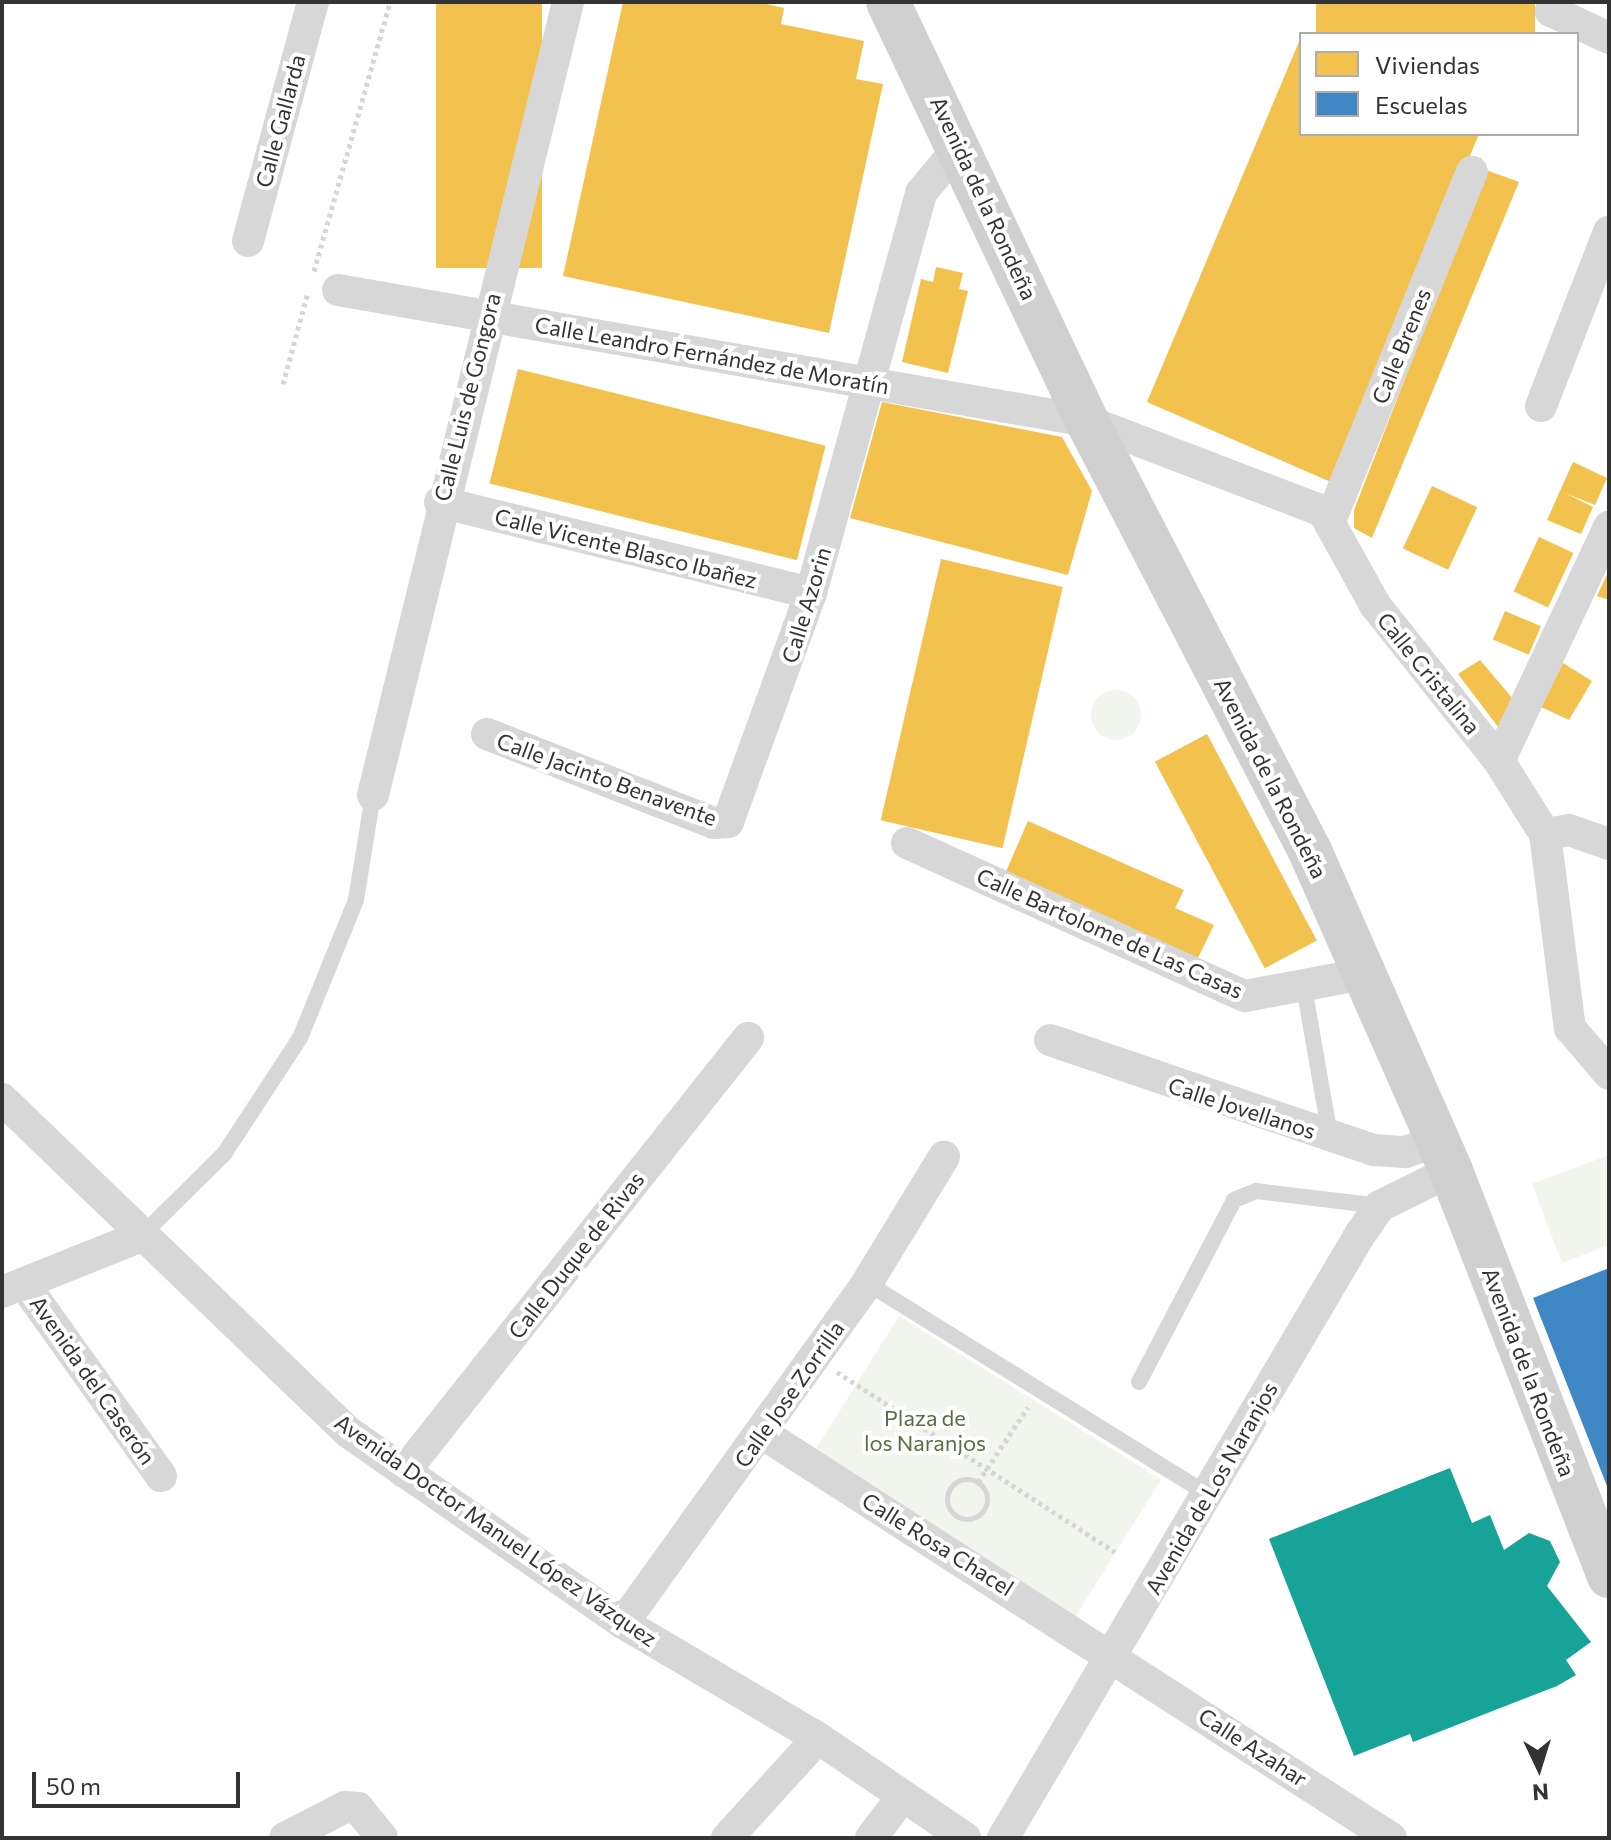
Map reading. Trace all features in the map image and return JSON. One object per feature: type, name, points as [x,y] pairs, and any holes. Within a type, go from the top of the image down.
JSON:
[{"type":"street","name":"Calle Gallarda","points":[[248,241],[313,2]]},
{"type":"street","name":"Calle Luis de Gongora","points":[[373,795],[440,502],[568,2]]},
{"type":"street","name":"Avenida de la Rondeña","points":[[888,2],[960,146],[1087,421],[1310,851],[1444,1156],[1609,1576]]},
{"type":"street","points":[[1557,2],[1551,11],[1609,38]]},
{"type":"street","name":"Calle Azorin","points":[[728,822],[811,593],[921,193],[960,146]]},
{"type":"street","name":"Calle Brenes","points":[[1330,521],[1472,172]]},
{"type":"street","points":[[1541,406],[1609,232]]},
{"type":"street","name":"Calle Leandro Fernández de Moratín","points":[[338,290],[1087,421]]},
{"type":"street","points":[[1087,421],[1323,511],[1330,521]]},
{"type":"street","name":"Calle Vicente Blasco Ibañez","points":[[440,502],[811,593]]},
{"type":"street","name":"Calle Cristalina","points":[[1330,521],[1375,605],[1499,761],[1545,834],[1570,1028],[1604,1073]]},
{"type":"street","points":[[1499,761],[1605,546]]},
{"type":"street","name":"Calle Jacinto Benavente","points":[[487,734],[714,823],[728,822]]},
{"type":"street","points":[[1545,834],[1569,830],[1609,844]]},
{"type":"street","name":"Calle Bartolome de Las Casas","points":[[907,843],[1245,996],[1364,974]]},
{"type":"street","name":"Calle Duque de Rivas","points":[[404,1472],[748,1038]]},
{"type":"street","name":"Calle Jovellanos","points":[[1050,1040],[1387,1153],[1444,1156]]},
{"type":"street","name":"Avenida Doctor Manuel López Vázquez","points":[[2,1099],[348,1432],[623,1623],[818,1738],[965,1838]]},
{"type":"street","points":[[1380,1206],[1444,1156]]},
{"type":"street","name":"Calle Jose Zorrilla","points":[[623,1623],[867,1283],[944,1157]]},
{"type":"street","name":"Avenida de Los Naranjos","points":[[1003,1838],[1114,1655],[1206,1493],[1380,1206]]},
{"type":"street","name":"Avenida del Caserón","points":[[141,1236],[13,1288],[161,1476]]},
{"type":"street","name":"Calle Rosa Chacel","points":[[762,1433],[1114,1655]]},
{"type":"street","name":"Calle Azahar","points":[[1114,1655],[1391,1838]]},
{"type":"street","points":[[727,1838],[818,1738]]},
{"type":"street","points":[[871,1838],[902,1797]]},
{"type":"street","points":[[285,1838],[345,1807],[358,1808],[382,1838]]},
{"type":"lane","points":[[141,1236],[224,1154],[300,1038],[356,900],[373,795]]},
{"type":"lane","points":[[1304,987],[1330,1136]]},
{"type":"lane","points":[[1139,1382],[1234,1200],[1256,1191],[1380,1206]]},
{"type":"lane","points":[[867,1283],[1206,1493]]},
{"type":"path","points":[[283,384],[390,2]]},
{"type":"path","points":[[814,1358],[1115,1552]]},
{"type":"path","points":[[978,1483],[1039,1389]]},
{"type":"path","points":[[962,1480],[978,1483],[986,1507],[973,1519],[956,1516],[948,1492],[962,1480]]},
{"type":"green space","points":[[1116,690],[1134,697],[1141,715],[1134,733],[1116,740],[1098,733],[1091,715],[1098,697]]},
{"type":"green space","points":[[1609,1155],[1609,1245],[1562,1263],[1532,1184]]},
{"type":"green space","name":"Plaza de los Naranjos","points":[[899,1316],[1161,1480],[1074,1619],[812,1455]]},
{"type":"building: Viviendas","points":[[436,2],[542,2],[542,268],[436,268]]},
{"type":"building: Viviendas","points":[[623,2],[757,2],[784,8],[781,24],[864,41],[856,79],[883,84],[829,333],[563,276]]},
{"type":"building: Viviendas","points":[[1316,2],[1535,2],[1535,32],[1316,32]]},
{"type":"building: Viviendas","points":[[1299,42],[1299,136],[1478,136],[1333,483],[1147,402]]},
{"type":"building: Viviendas","points":[[1486,170],[1519,182],[1372,538],[1354,528],[1354,510]]},
{"type":"building: Viviendas","points":[[936,267],[963,273],[959,289],[968,291],[948,373],[902,362],[921,279],[933,282]]},
{"type":"building: Viviendas","points":[[518,369],[826,446],[797,560],[489,483]]},
{"type":"building: Viviendas","points":[[882,402],[1062,437],[1092,491],[1068,575],[850,518]]},
{"type":"building: Viviendas","points":[[1573,462],[1607,478],[1595,505],[1565,493],[1593,507],[1581,534],[1547,520]]},
{"type":"building: Viviendas","points":[[1432,486],[1477,507],[1448,570],[1403,549]]},
{"type":"building: Viviendas","points":[[1539,537],[1573,553],[1548,607],[1514,591]]},
{"type":"building: Viviendas","points":[[941,559],[1063,587],[1003,848],[881,820]]},
{"type":"building: Viviendas","points":[[1609,570],[1609,600],[1597,596]]},
{"type":"building: Viviendas","points":[[1505,611],[1541,626],[1529,655],[1493,640]]},
{"type":"building: Viviendas","points":[[1480,660],[1513,699],[1499,728],[1458,674]]},
{"type":"building: Viviendas","points":[[1563,663],[1592,681],[1569,720],[1541,707]]},
{"type":"building: Viviendas","points":[[1207,734],[1317,941],[1265,968],[1155,762]]},
{"type":"building: Viviendas","points":[[1028,821],[1184,890],[1175,908],[1214,925],[1196,962],[1004,876]]},
{"type":"building: Escuelas","points":[[1609,1268],[1609,1491],[1533,1298]]},
{"type":"building: Público","points":[[1450,1468],[1472,1523],[1490,1515],[1504,1550],[1529,1533],[1550,1541],[1560,1562],[1547,1586],[1591,1642],[1566,1660],[1576,1675],[1557,1686],[1413,1742],[1410,1734],[1354,1756],[1269,1539]]}]
